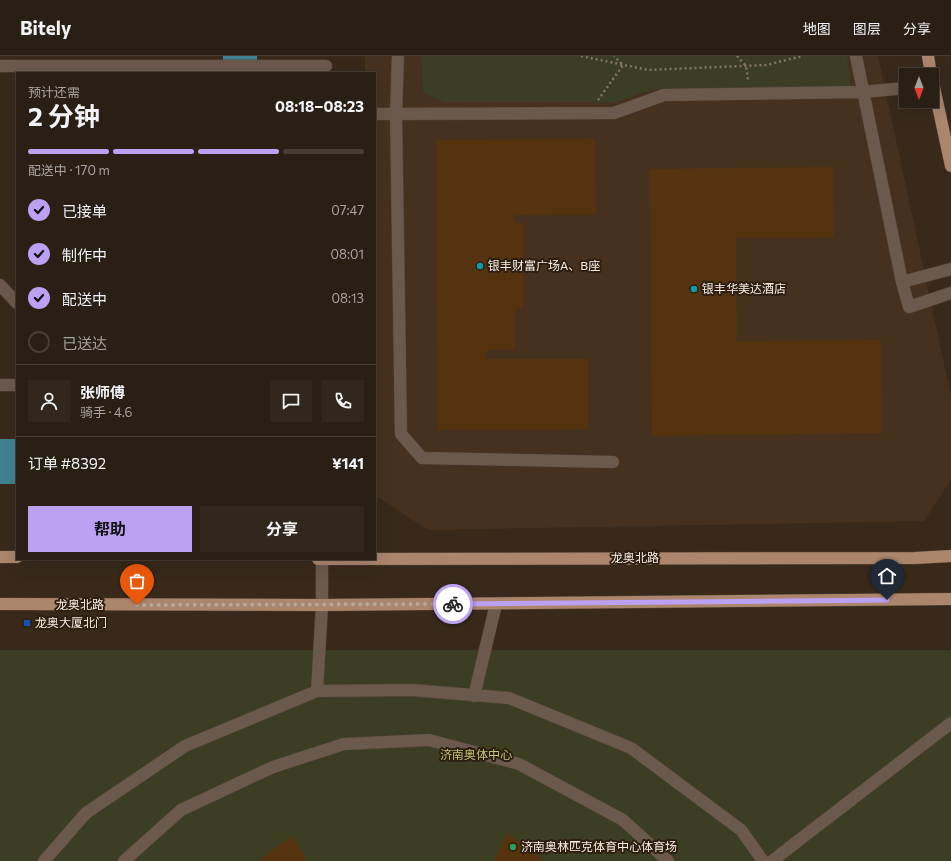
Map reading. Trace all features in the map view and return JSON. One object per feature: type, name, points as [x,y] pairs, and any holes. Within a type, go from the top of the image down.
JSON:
[{"type":"main road","points":[[928,56],[930,68]]},
{"type":"main road","points":[[938,108],[951,166]]},
{"type":"main road","name":"龙奥北路","points":[[376,559],[915,558],[951,556]]},
{"type":"main road","points":[[0,557],[16,557]]},
{"type":"main road","name":"龙奥北路","points":[[0,604],[322,605],[951,599]]},
{"type":"street","points":[[398,56],[396,114],[401,434],[422,458],[614,462]]},
{"type":"street","points":[[856,56],[902,282],[909,307],[951,293]]},
{"type":"street","points":[[0,66],[326,65]]},
{"type":"street","points":[[376,114],[614,114],[664,95],[863,92],[899,89]]},
{"type":"street","points":[[902,282],[951,269]]},
{"type":"street","points":[[0,285],[16,302]]},
{"type":"street","points":[[0,385],[16,385]]},
{"type":"street","points":[[317,691],[322,605],[322,560]]},
{"type":"street","points":[[474,696],[496,604]]},
{"type":"street","points":[[44,861],[86,813],[185,746],[317,691],[412,690],[509,698],[631,748],[741,830],[763,861]]},
{"type":"street","points":[[772,861],[951,723]]},
{"type":"street","points":[[124,861],[182,810],[273,767],[344,744],[429,740],[519,764],[623,820],[668,861]]},
{"type":"path","points":[[581,56],[648,70],[766,65],[803,56]]},
{"type":"path","points":[[614,56],[623,65]]},
{"type":"path","points":[[737,56],[746,66],[750,94]]},
{"type":"path","points":[[588,114],[623,65]]},
{"type":"shaded area","points":[[365,56],[878,56],[951,396],[951,480],[924,521],[428,530],[376,496],[376,72],[365,72]]},
{"type":"green space","points":[[422,56],[847,56],[851,88],[654,89],[616,102],[445,102],[423,92]]},
{"type":"green space","name":"济南奥体中心","points":[[0,650],[951,650],[951,861],[0,861]]},
{"type":"water","points":[[223,56],[257,56],[257,72],[223,72]]},
{"type":"water","points":[[0,439],[16,439],[16,484],[0,484]]},
{"type":"building","name":"银丰财富广场A、B座","points":[[595,139],[596,214],[514,215],[514,223],[523,223],[523,309],[515,309],[515,350],[486,350],[486,359],[588,359],[588,429],[438,430],[437,140]]},
{"type":"building","name":"银丰华美达酒店","points":[[833,167],[834,237],[736,238],[737,341],[881,340],[882,433],[652,436],[649,169]]},
{"type":"building","name":"济南奥林匹克体育中心体育场","points":[[507,833],[544,861],[493,861]]},
{"type":"building","points":[[293,835],[307,861],[258,861]]},
{"type":"way so far","points":[[137,605],[453,604]]},
{"type":"place","name":"银丰财富广场A、B座","points":[[480,266]]},
{"type":"place","name":"银丰华美达酒店","points":[[694,289]]},
{"type":"place","name":"龙奥大厦北门","points":[[27,623]]},
{"type":"place","name":"济南奥林匹克体育中心体育场","points":[[513,847]]},
{"type":"route","points":[[453,604],[887,600]]}]
